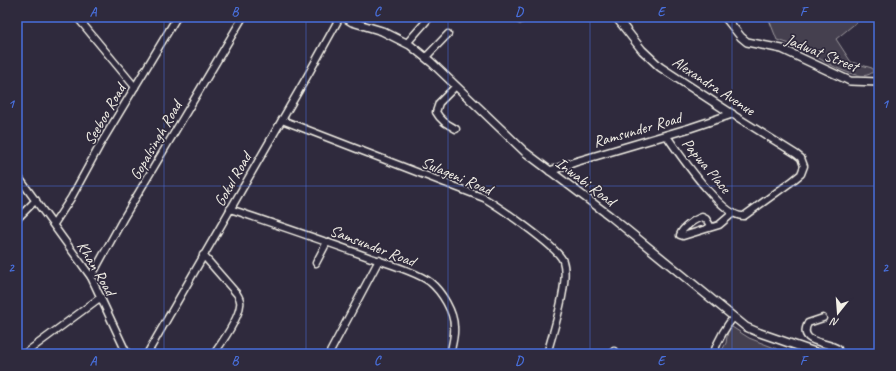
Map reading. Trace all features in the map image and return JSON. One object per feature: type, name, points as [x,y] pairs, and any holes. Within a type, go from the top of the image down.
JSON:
[{"type":"street","points":[[77,17],[135,87]]},
{"type":"street","name":"Seeboo Road","points":[[54,224],[71,198],[177,17]]},
{"type":"street","name":"Gopalsingh Road","points":[[91,277],[123,219],[243,17]]},
{"type":"street","name":"Gokul Road","points":[[147,354],[340,17]]},
{"type":"street","name":"Inwabi Road","points":[[344,17],[352,22],[382,31],[407,43],[426,58],[511,140],[550,172],[610,216],[734,317],[753,330],[821,354]]},
{"type":"street","points":[[407,43],[430,17]]},
{"type":"street","name":"Alexandra Avenue","points":[[616,17],[642,50],[660,68],[796,154],[801,158],[804,166]]},
{"type":"street","name":"Jadwat Street","points":[[725,17],[741,37],[748,42],[782,49],[850,81],[876,82]]},
{"type":"street","points":[[426,58],[448,34]]},
{"type":"street","points":[[456,86],[439,103],[436,112],[443,122],[456,129]]},
{"type":"street","name":"Ramsunder Road","points":[[550,172],[575,162],[666,136],[732,114]]},
{"type":"street","name":"Sulageni Road","points":[[282,120],[484,198],[496,205],[551,247],[563,260],[565,274],[560,302],[547,354]]},
{"type":"street","name":"Papwa Place","points":[[666,136],[707,190],[733,213],[740,217],[747,215],[801,174],[804,166]]},
{"type":"street","name":"Khan Road","points":[[17,175],[91,277],[127,354]]},
{"type":"street","points":[[17,219],[36,200]]},
{"type":"street","name":"Samsunder Road","points":[[230,208],[379,260],[430,282],[447,305],[454,326],[454,335],[450,354]]},
{"type":"street","points":[[711,227],[706,219],[702,217],[681,231],[680,235],[683,236],[718,225],[733,213]]},
{"type":"street","points":[[316,264],[327,242]]},
{"type":"street","points":[[203,255],[236,294],[240,301],[240,308],[230,329],[216,351]]},
{"type":"street","points":[[329,354],[379,260]]},
{"type":"street","points":[[24,354],[101,297]]},
{"type":"street","points":[[713,354],[721,335],[734,317]]},
{"type":"street","points":[[823,318],[808,323],[805,331],[807,337],[833,346],[838,349],[839,354]]},
{"type":"shaded area","points":[[768,17],[863,17],[836,39],[851,62],[872,68],[873,72],[866,75],[857,75],[847,72],[801,48],[777,40]]},
{"type":"shaded area","points":[[732,327],[749,338],[790,354],[720,354],[726,343],[728,330]]}]
